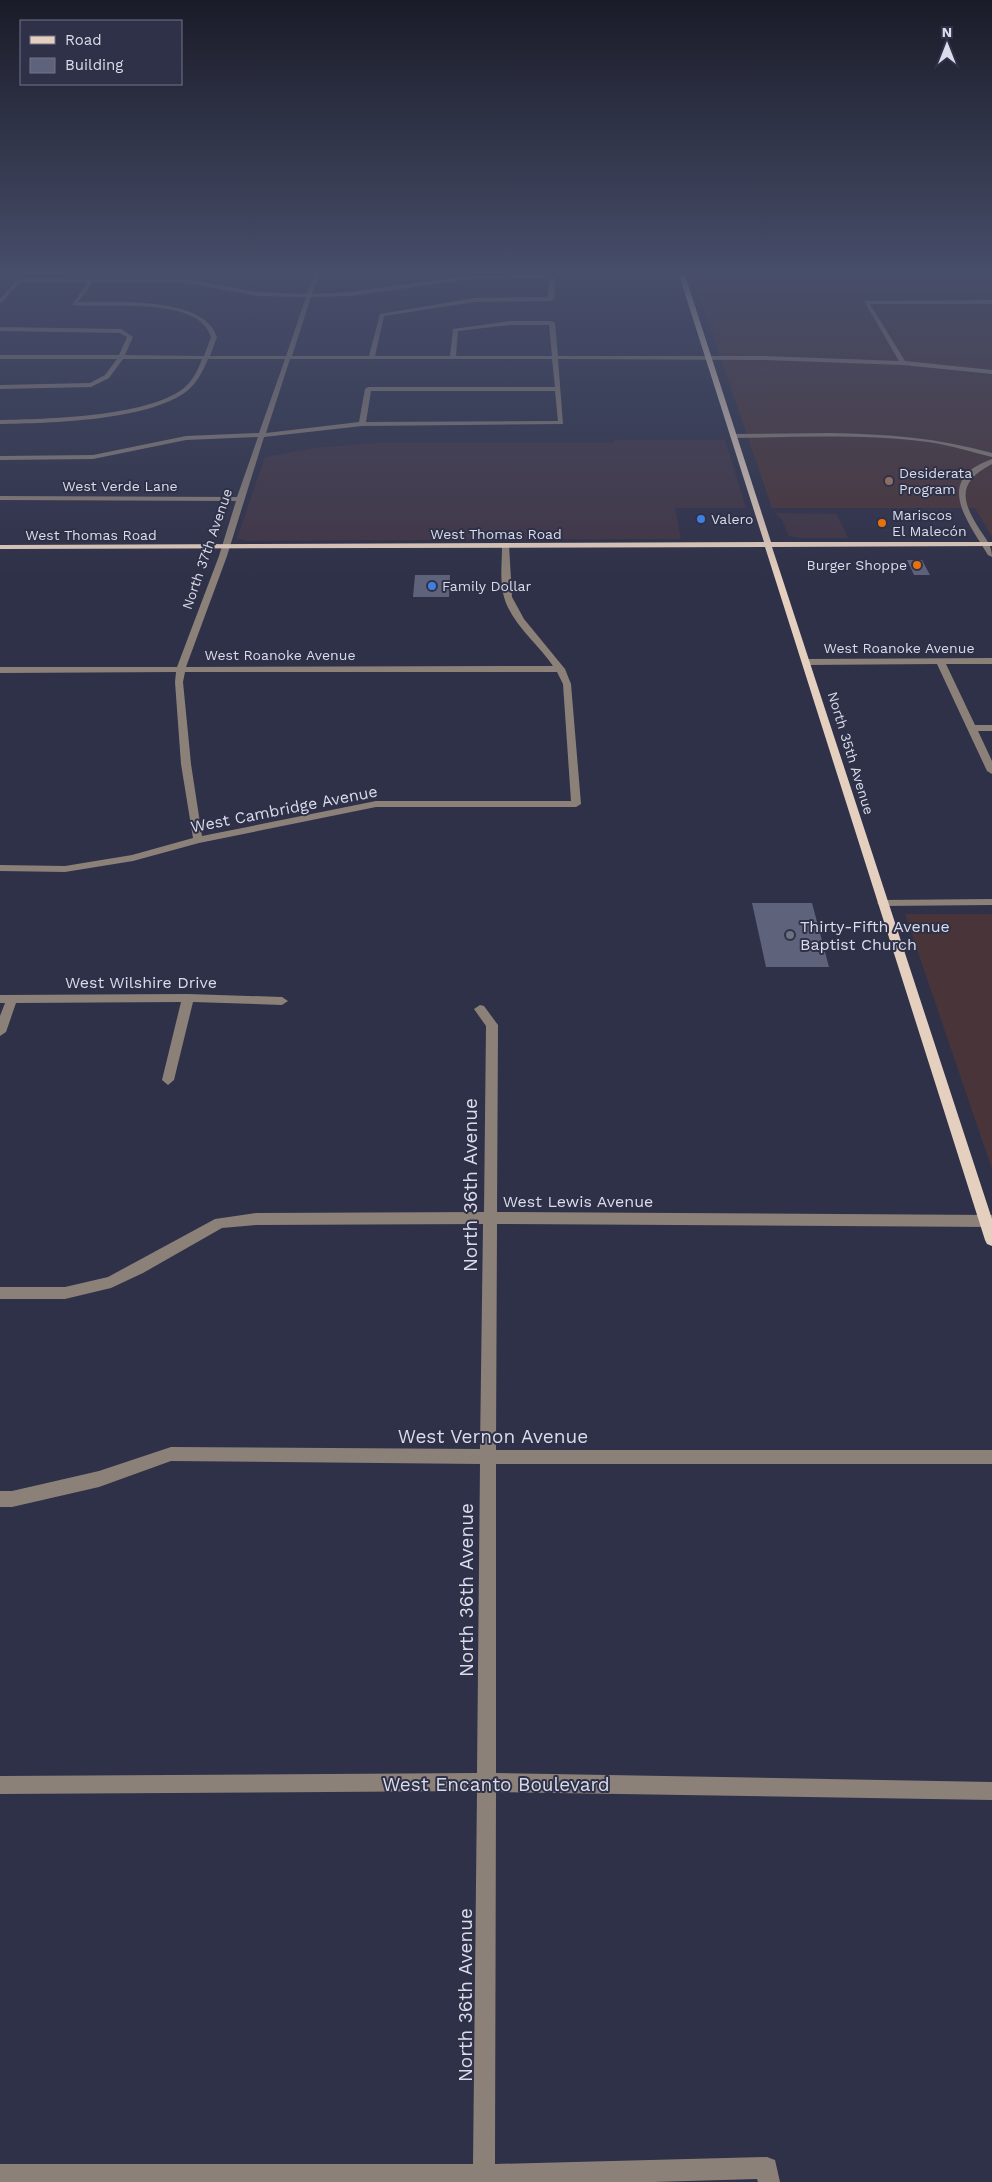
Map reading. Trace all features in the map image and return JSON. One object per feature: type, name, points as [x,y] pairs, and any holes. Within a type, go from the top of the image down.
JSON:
[{"type":"main road","name":"North 35th Avenue","points":[[715,377],[882,902],[989,1221],[992,1240]]},
{"type":"main road","name":"West Thomas Road","points":[[0,547],[225,548],[769,545],[990,550]]},
{"type":"street","points":[[0,386],[91,385],[108,377]]},
{"type":"street","points":[[0,422],[91,418],[132,410],[167,399],[187,388],[195,377]]},
{"type":"street","name":"North 37th Avenue","points":[[198,840],[186,764],[179,682],[181,669],[225,548],[240,499],[283,377]]},
{"type":"street","points":[[0,458],[93,457],[145,450],[186,438],[263,435],[362,424],[561,423],[557,377]]},
{"type":"street","points":[[362,424],[368,389],[558,389]]},
{"type":"street","points":[[167,399],[179,404]]},
{"type":"street","points":[[733,436],[914,438],[952,444],[992,455]]},
{"type":"street","points":[[990,550],[964,510],[960,496],[965,481],[983,464],[992,461]]},
{"type":"street","name":"West Verde Lane","points":[[0,498],[240,499]]},
{"type":"street","points":[[506,547],[508,596],[522,619],[561,669]]},
{"type":"street","points":[[940,661],[992,771]]},
{"type":"street","name":"West Roanoke Avenue","points":[[806,662],[992,661]]},
{"type":"street","name":"West Roanoke Avenue","points":[[0,670],[561,669]]},
{"type":"street","name":"West Cambridge Avenue","points":[[0,868],[65,869],[133,858],[198,840],[376,804],[576,804],[567,684],[561,669]]},
{"type":"street","points":[[972,728],[992,728]]},
{"type":"street","points":[[882,902],[992,902]]},
{"type":"street","points":[[168,1080],[188,998]]},
{"type":"street","name":"West Wilshire Drive","points":[[6,999],[188,998],[282,1000]]},
{"type":"street","points":[[0,1032],[6,999]]},
{"type":"street","name":"North 36th Avenue","points":[[480,1009],[492,1025],[490,1331],[487,1457],[484,2174]]},
{"type":"street","name":"West Lewis Avenue","points":[[0,1293],[65,1293],[111,1282],[220,1223],[256,1219],[490,1218],[989,1221]]},
{"type":"street","name":"West Vernon Avenue","points":[[0,1499],[12,1499],[99,1479],[171,1454],[487,1457],[992,1457]]},
{"type":"street","name":"West Encanto Boulevard","points":[[0,1785],[487,1782],[992,1791]]},
{"type":"street","points":[[0,2175],[768,2175]]},
{"type":"shaded area","points":[[727,377],[992,377],[992,537],[975,508],[772,508]]},
{"type":"shaded area","points":[[614,440],[725,440],[746,508],[675,508],[681,539],[246,541],[237,538],[265,457],[314,448],[377,443],[613,443]]},
{"type":"shaded area","points":[[775,513],[837,514],[848,538],[799,538],[789,536],[782,520]]},
{"type":"shaded area","points":[[905,914],[992,914],[992,1169]]},
{"type":"building","name":"Burger Shoppe","points":[[907,560],[922,560],[930,575],[914,575]]},
{"type":"building","name":"Family Dollar","points":[[415,575],[450,575],[449,597],[413,597]]},
{"type":"building","name":"Thirty-Fifth Avenue Baptist Church","points":[[752,903],[812,903],[829,967],[766,967]]},
{"type":"place","name":"Desiderata Program","points":[[889,481]]},
{"type":"place","name":"Valero","points":[[701,519]]},
{"type":"place","name":"Mariscos El Malecón","points":[[882,523]]},
{"type":"place","name":"Burger Shoppe","points":[[917,565]]},
{"type":"place","name":"Family Dollar","points":[[432,586]]},
{"type":"place","name":"Thirty-Fifth Avenue Baptist Church","points":[[790,935]]}]
